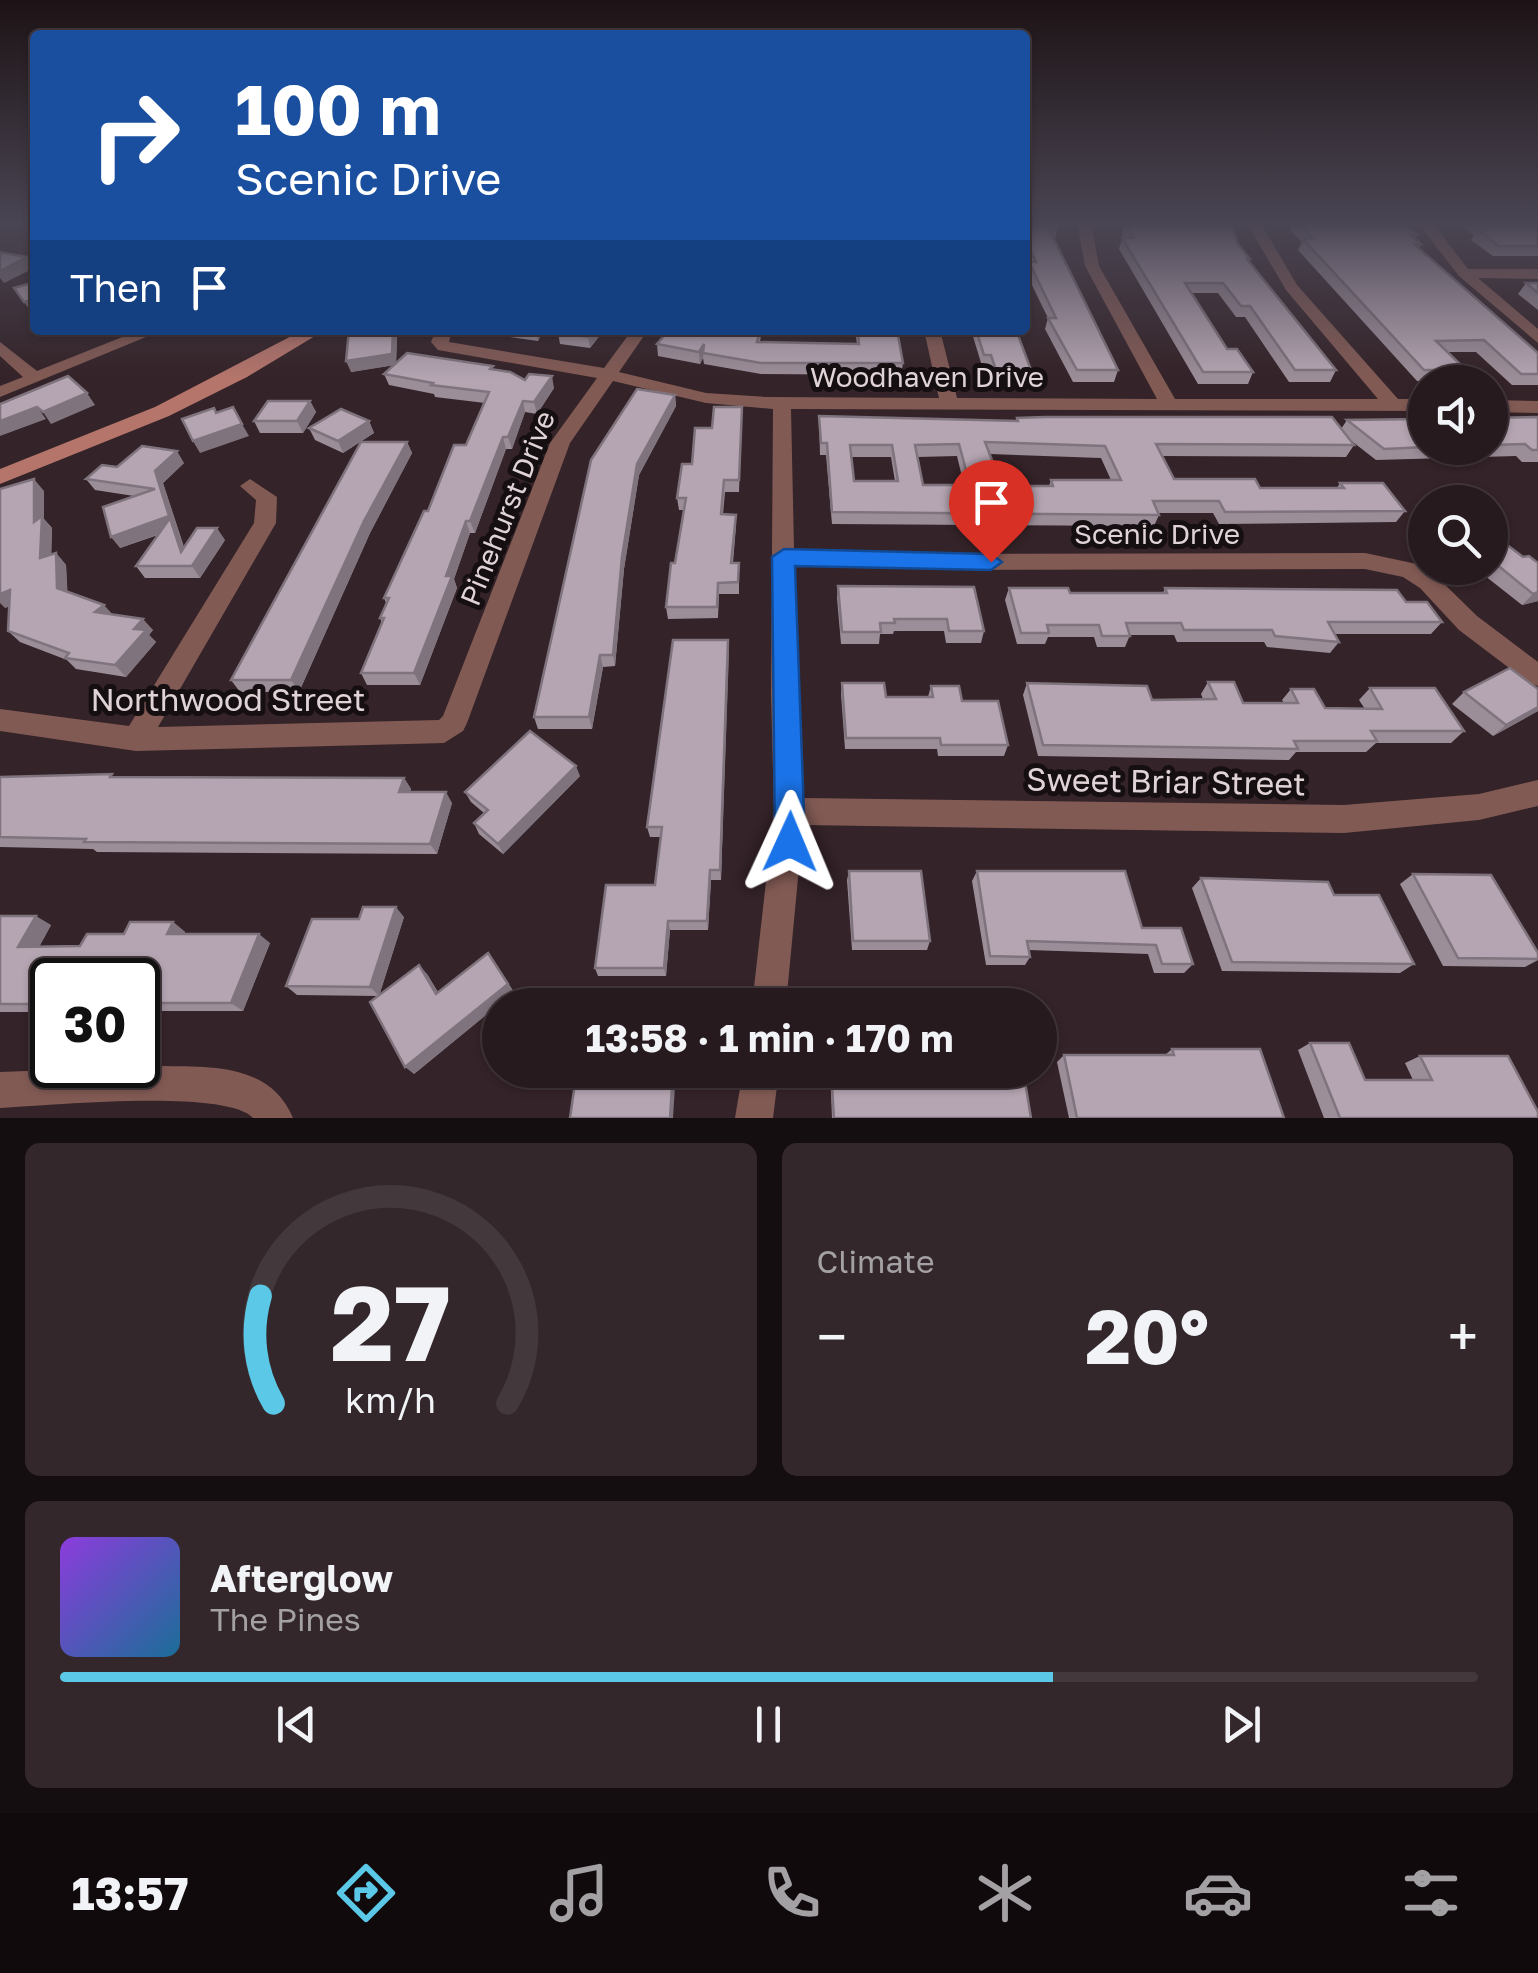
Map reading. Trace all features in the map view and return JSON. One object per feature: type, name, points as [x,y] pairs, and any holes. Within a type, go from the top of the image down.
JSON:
[{"type":"street","points":[[1097,274],[1168,402]]},
{"type":"street","points":[[1284,274],[1392,404]]},
{"type":"street","points":[[1465,274],[1538,338]]},
{"type":"street","points":[[0,392],[142,335]]},
{"type":"street","points":[[0,461],[140,404],[284,335]]},
{"type":"street","points":[[0,477],[176,405],[253,368],[308,335]]},
{"type":"street","name":"Woodhaven Drive","points":[[441,335],[444,346],[607,374],[706,398],[782,403],[1408,404]]},
{"type":"street","name":"Pinehurst Drive","points":[[454,723],[560,443],[636,335]]},
{"type":"street","points":[[933,335],[949,402]]},
{"type":"street","points":[[0,348],[36,378]]},
{"type":"street","points":[[771,988],[790,811],[784,693],[782,403]]},
{"type":"street","points":[[1508,406],[1538,407]]},
{"type":"street","points":[[136,739],[264,522],[267,498],[250,486]]},
{"type":"street","name":"Scenic Drive","points":[[784,557],[953,562],[1366,561],[1409,570],[1428,582],[1492,642],[1538,676]]},
{"type":"street","name":"Northwood Street","points":[[0,720],[16,726],[136,739],[444,732],[454,723]]},
{"type":"street","name":"Sweet Briar Street","points":[[790,811],[1344,818],[1479,808],[1538,793]]},
{"type":"street","points":[[0,1090],[183,1086],[248,1093],[266,1102],[274,1118]]},
{"type":"street","points":[[754,1118],[758,1088]]},
{"type":"building","points":[[1035,274],[1071,274],[1118,370],[1077,370],[1048,318],[1056,318]]},
{"type":"building","points":[[1144,274],[1259,274],[1336,370],[1295,370],[1250,306],[1241,306],[1223,283],[1185,283],[1227,349],[1237,349],[1253,372],[1203,372]]},
{"type":"building","points":[[1335,274],[1448,274],[1538,353],[1538,374],[1521,374],[1484,340],[1436,341],[1461,365],[1419,365]]},
{"type":"building","points":[[30,283],[30,300],[24,302],[14,288]]},
{"type":"building","points":[[349,335],[393,335],[392,354],[346,361]]},
{"type":"building","points":[[665,335],[759,335],[757,342],[859,344],[858,335],[898,335],[903,363],[761,363],[703,353],[704,344],[699,352],[657,344]]},
{"type":"building","points":[[978,335],[1018,335],[1031,370],[996,370],[991,355],[984,355]]},
{"type":"building","points":[[407,353],[493,366],[490,369],[510,372],[525,380],[529,374],[552,376],[534,402],[523,401],[508,437],[503,437],[470,521],[466,521],[446,576],[452,576],[414,673],[361,673],[384,618],[380,618],[389,598],[384,598],[424,511],[428,511],[454,445],[466,445],[489,392],[384,374]]},
{"type":"building","points":[[68,376],[87,393],[43,412],[37,407],[0,421],[0,404]]},
{"type":"building","points":[[637,389],[675,395],[637,464],[622,557],[613,655],[600,655],[589,717],[534,717],[591,460]]},
{"type":"building","points":[[268,401],[310,401],[297,421],[254,421]]},
{"type":"building","points":[[233,407],[242,424],[193,441],[182,419],[214,408],[216,413]]},
{"type":"building","points":[[714,407],[742,407],[739,480],[724,480],[721,514],[736,515],[731,563],[739,563],[738,582],[718,583],[717,607],[666,607],[671,563],[675,563],[686,498],[677,498],[682,464],[692,464],[695,428],[712,428]]},
{"type":"building","points":[[341,409],[369,421],[338,441],[309,428]]},
{"type":"building","points":[[819,416],[1018,421],[1017,418],[1045,417],[1332,417],[1354,445],[1156,444],[1174,479],[1255,479],[1260,488],[1344,488],[1340,483],[1383,483],[1405,511],[1225,512],[1219,501],[1153,501],[1159,515],[832,512],[827,443],[821,443]],"holes":[[[985,442],[1105,446],[1121,480],[1051,480],[1053,486],[1002,486]],[[959,444],[970,485],[923,485],[915,445]],[[850,445],[892,445],[898,481],[854,481]]]},
{"type":"building","points":[[1538,417],[1538,450],[1525,444],[1508,444],[1508,418]]},
{"type":"building","points":[[1408,419],[1408,448],[1384,449],[1347,420]]},
{"type":"building","points":[[361,442],[407,442],[364,521],[291,680],[231,680]]},
{"type":"building","points":[[142,446],[177,451],[155,471],[169,516],[111,537],[103,507],[155,489],[86,479],[102,465],[117,467]]},
{"type":"building","points":[[34,479],[34,522],[42,516],[40,558],[56,553],[57,588],[104,605],[95,612],[143,619],[134,629],[146,630],[115,665],[65,658],[69,653],[8,631],[10,590],[0,594],[0,489]]},
{"type":"building","points":[[170,518],[181,552],[197,528],[217,528],[192,566],[136,566]]},
{"type":"building","points":[[1508,546],[1538,563],[1538,592],[1533,594],[1508,574]]},
{"type":"building","points":[[838,586],[974,587],[984,631],[949,631],[947,619],[894,619],[895,623],[880,623],[881,632],[842,632]]},
{"type":"building","points":[[1009,588],[1068,588],[1070,593],[1167,593],[1165,588],[1397,590],[1406,602],[1427,602],[1442,622],[1328,622],[1339,642],[1275,636],[1272,630],[1184,630],[1181,623],[1126,623],[1130,636],[1102,636],[1099,625],[1047,625],[1049,633],[1021,633]]},
{"type":"building","points":[[673,640],[728,640],[720,870],[710,870],[707,921],[668,921],[664,968],[595,968],[606,885],[655,885],[662,827],[647,827]]},
{"type":"building","points":[[1510,668],[1538,689],[1538,707],[1506,725],[1464,692]]},
{"type":"building","points":[[1208,682],[1234,682],[1243,703],[1298,703],[1291,689],[1314,689],[1325,708],[1382,709],[1370,688],[1435,688],[1464,731],[1371,731],[1377,741],[1294,741],[1298,749],[1043,745],[1027,683],[1147,686],[1152,700],[1216,699]]},
{"type":"building","points":[[842,683],[884,683],[886,697],[933,697],[931,686],[959,686],[962,701],[998,701],[1008,745],[941,745],[940,738],[846,738]]},
{"type":"building","points":[[530,731],[576,766],[498,844],[474,823],[488,810],[465,792]]},
{"type":"building","points":[[112,774],[110,777],[404,778],[399,792],[446,792],[430,844],[84,842],[86,839],[0,837],[0,777]]},
{"type":"building","points":[[849,871],[921,871],[930,941],[853,941]]},
{"type":"building","points":[[977,871],[1125,871],[1142,928],[1181,928],[1193,964],[1162,964],[1156,945],[1027,941],[1030,957],[990,956]]},
{"type":"building","points":[[1413,874],[1491,875],[1538,959],[1458,958]]},
{"type":"building","points":[[1201,878],[1328,882],[1334,895],[1379,895],[1414,964],[1232,962]]},
{"type":"building","points":[[363,907],[396,907],[370,987],[286,986],[312,919],[359,919]]},
{"type":"building","points":[[0,916],[36,916],[18,947],[80,946],[87,934],[124,934],[130,922],[173,922],[167,934],[259,934],[231,1003],[160,1003],[160,958],[30,958],[30,1004],[0,1004]]},
{"type":"building","points":[[488,953],[508,984],[503,988],[482,988],[482,1005],[405,1067],[370,1002],[419,965],[436,994]]},
{"type":"building","points":[[1310,1043],[1349,1043],[1365,1080],[1432,1080],[1420,1056],[1508,1056],[1538,1118],[1340,1118]]},
{"type":"building","points":[[1172,1049],[1260,1049],[1284,1118],[1077,1118],[1064,1055],[1174,1055]]},
{"type":"building","points":[[574,1088],[672,1088],[670,1118],[570,1118]]},
{"type":"building","points":[[832,1088],[1026,1088],[1031,1118],[834,1118]]},
{"type":"route","points":[[790,842],[784,557],[991,562]]}]
